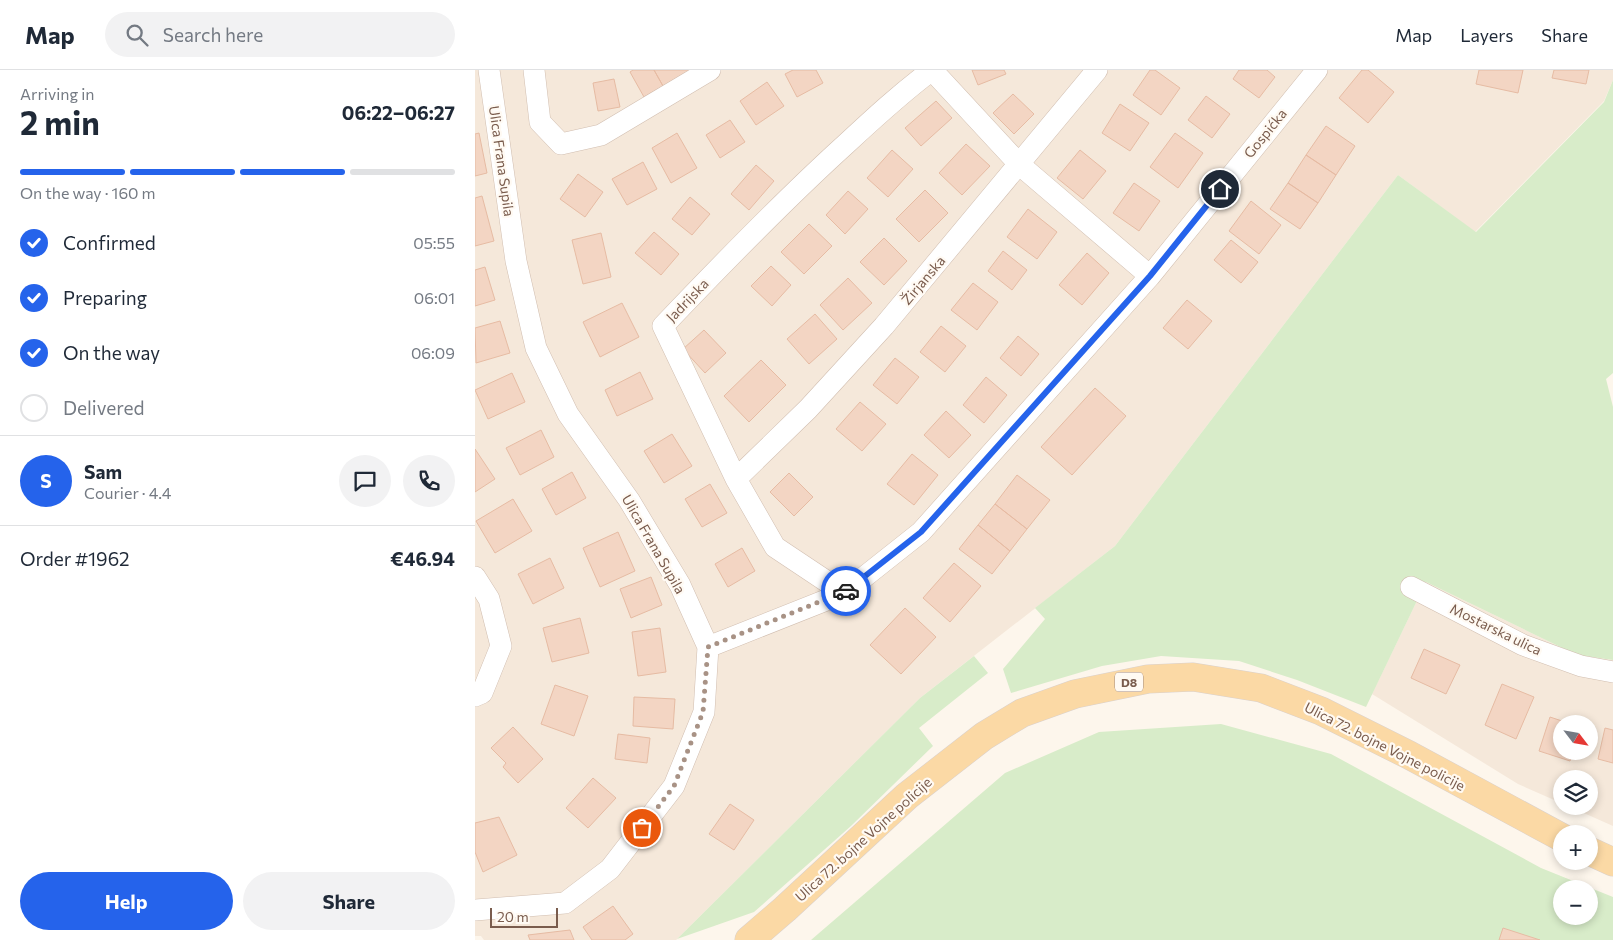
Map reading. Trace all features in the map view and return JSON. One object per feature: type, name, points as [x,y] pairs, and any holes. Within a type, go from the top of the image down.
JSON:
[{"type":"main road","name":"Ulica 72. bojne Vojne policije","points":[[749,940],[907,796],[984,736],[1022,712],[1075,694],[1148,679],[1193,678],[1261,688],[1312,707],[1409,755],[1553,833]]},
{"type":"main road","points":[[1598,855],[1613,862]]},
{"type":"street","name":"Ulica Frana Supila","points":[[475,910],[565,903],[610,869],[674,786],[703,712],[708,647],[680,585],[629,500],[568,414],[536,348],[516,261],[489,70]]},
{"type":"street","points":[[534,70],[540,122],[561,144],[601,135],[710,70]]},
{"type":"street","points":[[932,70],[1020,165],[1150,276]]},
{"type":"street","name":"Jadrijska","points":[[844,593],[775,547],[736,479],[663,326],[808,178],[905,90],[932,70]]},
{"type":"street","name":"Žirjanska","points":[[736,479],[808,409],[884,326],[1020,165],[1097,70]]},
{"type":"street","name":"Gospićka","points":[[708,647],[844,593],[921,532],[1150,276],[1317,70]]},
{"type":"street","points":[[475,577],[489,599],[501,646],[481,693],[475,696]]},
{"type":"street","name":"Mostarska ulica","points":[[1411,587],[1523,645],[1581,666],[1613,672]]},
{"type":"shaded area","points":[[475,70],[1613,70],[1613,80],[1604,101],[1475,232],[1398,175],[1115,546],[920,698],[676,940],[484,940],[481,936],[475,936]]},
{"type":"shaded area","points":[[1426,582],[1577,655],[1613,660],[1613,826],[1588,815],[1598,815],[1598,770],[1553,770],[1553,799],[1518,784],[1372,694]]},
{"type":"green space","points":[[1613,80],[1613,373],[1606,379],[1613,407],[1613,660],[1577,655],[1426,582],[1366,707],[1297,680],[1239,661],[1161,656],[1102,666],[1011,693],[1003,669],[1045,619],[1035,608],[1115,546],[1398,175],[1476,232],[1604,102]]},
{"type":"green space","points":[[974,656],[988,673],[919,728],[933,746],[851,826],[754,912],[677,939],[920,698]]},
{"type":"green space","points":[[1221,724],[1331,754],[1541,868],[1571,880],[1553,880],[1553,925],[1598,925],[1598,891],[1613,897],[1613,940],[811,940],[1005,773],[1099,732]]},
{"type":"building","points":[[633,70],[654,70],[663,86],[644,97],[630,72]]},
{"type":"building","points":[[654,70],[690,70],[663,86]]},
{"type":"building","points":[[793,70],[816,70],[823,83],[797,97],[785,74]]},
{"type":"building","points":[[972,70],[1004,70],[1006,74],[978,85]]},
{"type":"building","points":[[1150,70],[1155,70],[1180,88],[1161,115],[1133,95]]},
{"type":"building","points":[[1239,70],[1267,70],[1275,77],[1259,98],[1233,79]]},
{"type":"building","points":[[1362,70],[1368,70],[1394,92],[1368,123],[1339,98]]},
{"type":"building","points":[[1479,70],[1523,70],[1518,93],[1476,84]]},
{"type":"building","points":[[1554,70],[1589,70],[1586,84],[1552,78]]},
{"type":"building","points":[[614,79],[620,107],[598,111],[593,83]]},
{"type":"building","points":[[767,82],[784,106],[756,125],[740,101]]},
{"type":"building","points":[[1013,94],[1034,114],[1014,134],[993,113]]},
{"type":"building","points":[[1206,96],[1230,114],[1212,138],[1188,120]]},
{"type":"building","points":[[936,101],[952,118],[921,146],[905,128]]},
{"type":"building","points":[[1120,104],[1149,123],[1130,151],[1102,133]]},
{"type":"building","points":[[730,120],[745,142],[720,158],[706,135]]},
{"type":"building","points":[[1326,126],[1355,146],[1336,175],[1306,155]]},
{"type":"building","points":[[479,133],[487,173],[475,176],[475,134]]},
{"type":"building","points":[[677,133],[697,168],[671,183],[652,148]]},
{"type":"building","points":[[1175,133],[1203,153],[1178,188],[1150,167]]},
{"type":"building","points":[[966,144],[990,166],[962,195],[939,173]]},
{"type":"building","points":[[892,150],[913,169],[888,197],[867,178]]},
{"type":"building","points":[[1080,150],[1106,171],[1083,199],[1057,178]]},
{"type":"building","points":[[1306,155],[1336,175],[1318,203],[1288,183]]},
{"type":"building","points":[[643,162],[657,189],[627,205],[612,179]]},
{"type":"building","points":[[756,165],[774,181],[749,210],[731,194]]},
{"type":"building","points":[[578,174],[603,192],[585,217],[560,199]]},
{"type":"building","points":[[1134,183],[1160,201],[1139,231],[1113,213]]},
{"type":"building","points":[[1288,183],[1318,203],[1300,229],[1270,209]]},
{"type":"building","points":[[925,190],[948,213],[919,242],[896,219]]},
{"type":"building","points":[[848,191],[868,209],[845,234],[826,215]]},
{"type":"building","points":[[482,196],[494,241],[475,246],[475,198]]},
{"type":"building","points":[[690,197],[710,214],[692,235],[672,219]]},
{"type":"building","points":[[1251,201],[1281,225],[1259,254],[1229,231]]},
{"type":"building","points":[[1028,209],[1057,232],[1037,259],[1007,237]]},
{"type":"building","points":[[809,224],[832,246],[804,274],[781,252]]},
{"type":"building","points":[[654,232],[679,254],[661,275],[635,253]]},
{"type":"building","points":[[601,233],[611,277],[583,284],[572,240]]},
{"type":"building","points":[[884,238],[907,261],[884,285],[860,262]]},
{"type":"building","points":[[1231,240],[1258,262],[1241,283],[1214,260]]},
{"type":"building","points":[[1003,251],[1027,270],[1012,290],[988,271]]},
{"type":"building","points":[[1087,253],[1109,273],[1082,305],[1059,285]]},
{"type":"building","points":[[771,266],[791,285],[772,306],[751,286]]},
{"type":"building","points":[[485,267],[495,300],[475,306],[475,270]]},
{"type":"building","points":[[848,278],[872,303],[843,330],[820,305]]},
{"type":"building","points":[[973,283],[998,302],[977,330],[951,310]]},
{"type":"building","points":[[1187,300],[1212,321],[1188,349],[1163,328]]},
{"type":"building","points":[[622,303],[639,337],[600,357],[583,322]]},
{"type":"building","points":[[815,314],[837,339],[809,364],[787,339]]},
{"type":"building","points":[[500,321],[510,353],[476,363],[475,328]]},
{"type":"building","points":[[941,326],[966,346],[945,372],[920,352]]},
{"type":"building","points":[[704,330],[726,353],[705,373],[683,349]]},
{"type":"building","points":[[1018,336],[1039,354],[1021,376],[1000,358]]},
{"type":"building","points":[[895,358],[919,377],[897,404],[873,385]]},
{"type":"building","points":[[761,360],[786,385],[749,422],[724,396]]},
{"type":"building","points":[[640,372],[653,399],[617,416],[605,390]]},
{"type":"building","points":[[512,373],[525,402],[488,419],[475,390]]},
{"type":"building","points":[[986,377],[1007,395],[984,423],[963,405]]},
{"type":"building","points":[[1095,388],[1126,416],[1072,475],[1041,447]]},
{"type":"building","points":[[860,402],[886,424],[862,451],[836,429]]},
{"type":"building","points":[[946,411],[971,435],[949,458],[924,435]]},
{"type":"building","points":[[541,430],[554,457],[520,475],[506,448]]},
{"type":"building","points":[[672,434],[692,466],[664,483],[644,451]]},
{"type":"building","points":[[475,449],[495,479],[475,492]]},
{"type":"building","points":[[912,454],[938,475],[914,505],[887,484]]},
{"type":"building","points":[[572,472],[586,498],[556,515],[542,489]]},
{"type":"building","points":[[789,473],[813,497],[794,516],[770,492]]},
{"type":"building","points":[[1017,475],[1050,500],[1027,529],[995,504]]},
{"type":"building","points":[[710,484],[727,513],[702,527],[685,499]]},
{"type":"building","points":[[513,499],[532,531],[495,553],[476,521]]},
{"type":"building","points":[[995,504],[1027,529],[1010,551],[978,525]]},
{"type":"building","points":[[978,525],[1010,551],[992,574],[959,549]]},
{"type":"building","points":[[618,532],[635,571],[600,587],[583,548]]},
{"type":"building","points":[[742,548],[755,571],[728,587],[715,564]]},
{"type":"building","points":[[550,558],[564,588],[533,604],[518,574]]},
{"type":"building","points":[[954,563],[981,586],[950,622],[923,598]]},
{"type":"building","points":[[651,577],[662,605],[631,618],[620,589]]},
{"type":"building","points":[[905,608],[936,637],[901,674],[870,645]]},
{"type":"building","points":[[580,618],[589,653],[552,662],[543,628]]},
{"type":"building","points":[[660,628],[666,672],[638,676],[632,632]]},
{"type":"building","points":[[1424,649],[1460,665],[1446,694],[1411,678]]},
{"type":"building","points":[[1502,684],[1534,697],[1516,739],[1485,725]]},
{"type":"building","points":[[555,685],[588,696],[574,736],[541,724]]},
{"type":"building","points":[[634,697],[675,699],[673,729],[633,726]]},
{"type":"building","points":[[1550,717],[1553,718],[1553,756],[1539,751]]},
{"type":"building","points":[[513,727],[543,759],[518,783],[503,767],[506,763],[491,748]]},
{"type":"building","points":[[1605,728],[1613,730],[1613,763],[1598,759]]},
{"type":"building","points":[[618,734],[650,738],[647,763],[615,759]]},
{"type":"building","points":[[593,778],[616,798],[588,828],[566,808]]},
{"type":"building","points":[[730,804],[754,820],[734,850],[709,834]]},
{"type":"building","points":[[499,817],[517,855],[483,872],[475,852],[475,823]]},
{"type":"building","points":[[613,906],[633,934],[625,940],[592,940],[583,927]]},
{"type":"building","points":[[1503,928],[1540,940],[1499,940]]},
{"type":"building","points":[[570,930],[574,940],[530,940],[528,935]]},
{"type":"way so far","points":[[642,828],[674,786],[703,712],[708,647],[846,591]]},
{"type":"route","points":[[846,591],[921,532],[1150,276],[1220,189]]}]
